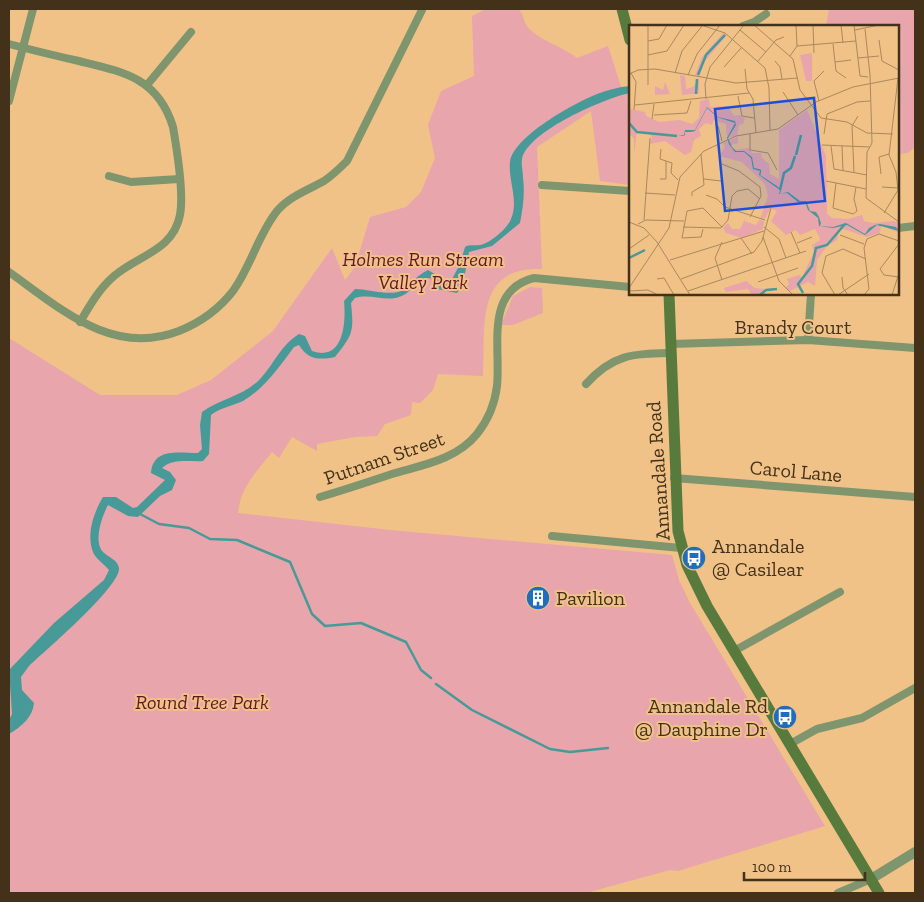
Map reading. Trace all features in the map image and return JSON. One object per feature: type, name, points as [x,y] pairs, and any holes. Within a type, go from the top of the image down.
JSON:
[{"type":"main road","points":[[622,9],[629,32]]},
{"type":"main road","name":"Annandale Road","points":[[669,295],[674,478],[676,512],[682,548],[695,583],[879,893]]},
{"type":"street","points":[[9,101],[33,9]]},
{"type":"street","points":[[9,272],[80,322],[109,335],[127,338],[157,337],[196,323],[222,303],[241,279],[278,211],[296,195],[328,178],[348,159],[422,10]]},
{"type":"street","points":[[746,25],[766,14]]},
{"type":"street","points":[[147,85],[191,32]]},
{"type":"street","points":[[9,44],[127,73],[147,85],[157,94],[169,115],[175,138],[180,216],[172,235],[157,250],[130,265],[104,285],[80,322]]},
{"type":"street","points":[[109,176],[131,182],[179,178]]},
{"type":"street","points":[[542,184],[629,191]]},
{"type":"street","points":[[899,228],[915,226]]},
{"type":"street","name":"Putnam Street","points":[[320,497],[443,459],[462,447],[476,434],[492,410],[497,387],[498,315],[503,298],[523,281],[534,278],[629,287]]},
{"type":"street","points":[[808,340],[811,295]]},
{"type":"street","name":"Brandy Court","points":[[586,384],[606,364],[616,359],[670,349],[808,340],[915,348]]},
{"type":"street","name":"Carol Lane","points":[[674,478],[915,498]]},
{"type":"street","points":[[552,536],[682,548]]},
{"type":"street","points":[[734,651],[840,592]]},
{"type":"street","points":[[790,744],[817,729],[869,715],[915,688]]},
{"type":"street","points":[[838,893],[871,879],[915,852]]},
{"type":"green space","name":"Round Tree Park","points":[[486,9],[518,9],[527,26],[538,36],[577,58],[608,46],[622,90],[629,92],[629,185],[600,181],[591,111],[537,147],[542,269],[520,271],[504,278],[494,289],[488,304],[485,321],[483,376],[438,374],[433,390],[420,403],[412,402],[411,415],[385,424],[377,436],[355,437],[317,444],[317,451],[292,437],[279,458],[272,452],[250,480],[242,495],[238,513],[390,530],[672,555],[679,580],[690,603],[825,826],[678,871],[670,870],[586,893],[9,893],[9,338],[100,395],[177,395],[211,380],[273,331],[332,248],[345,280],[355,267],[370,217],[406,207],[421,192],[435,158],[428,125],[441,91],[474,76],[472,16]]},
{"type":"green space","points":[[829,9],[915,9],[915,147],[908,153],[899,154],[899,25],[826,25]]},
{"type":"green space","points":[[530,287],[542,288],[543,313],[513,325],[501,325],[513,296]]},
{"type":"water","points":[[629,86],[629,93],[603,101],[569,117],[552,127],[527,148],[522,159],[524,195],[520,223],[492,246],[469,252],[463,284],[457,293],[437,289],[434,280],[429,278],[424,279],[399,297],[388,299],[366,296],[355,298],[351,303],[351,332],[346,343],[335,357],[314,358],[306,354],[299,345],[294,347],[271,377],[251,396],[211,415],[209,454],[203,461],[181,461],[171,463],[162,468],[170,472],[176,480],[172,490],[160,496],[138,517],[128,516],[108,505],[101,522],[99,542],[103,552],[118,565],[116,577],[96,603],[29,666],[21,677],[22,690],[34,703],[33,708],[26,721],[9,734],[9,720],[12,714],[9,670],[54,623],[104,580],[109,570],[94,554],[90,538],[94,516],[103,497],[116,497],[133,508],[137,507],[165,480],[151,473],[157,459],[168,453],[198,453],[202,449],[200,425],[202,412],[254,385],[287,344],[299,334],[305,336],[312,351],[323,353],[331,351],[337,346],[341,338],[344,301],[355,289],[386,293],[398,292],[428,270],[438,276],[442,283],[450,283],[460,264],[465,247],[488,242],[509,223],[514,205],[510,162],[514,152],[522,142],[546,122],[574,105],[587,98]]},
{"type":"waterway","points":[[140,514],[159,524],[189,528],[210,539],[237,540],[290,562],[312,614],[325,626],[361,623],[406,642],[421,670],[431,678]]},
{"type":"waterway","points":[[436,684],[472,710],[550,749],[570,752],[608,748]]},
{"type":"place","name":"Annandale @ Casilear","points":[[694,558]]},
{"type":"place","name":"Pavilion","points":[[538,598]]},
{"type":"place","name":"Annandale Rd @ Dauphine Dr","points":[[785,717]]},
{"type":"park label","name":"Holmes Run Stream Valley Park","points":[[423,270]]}]
